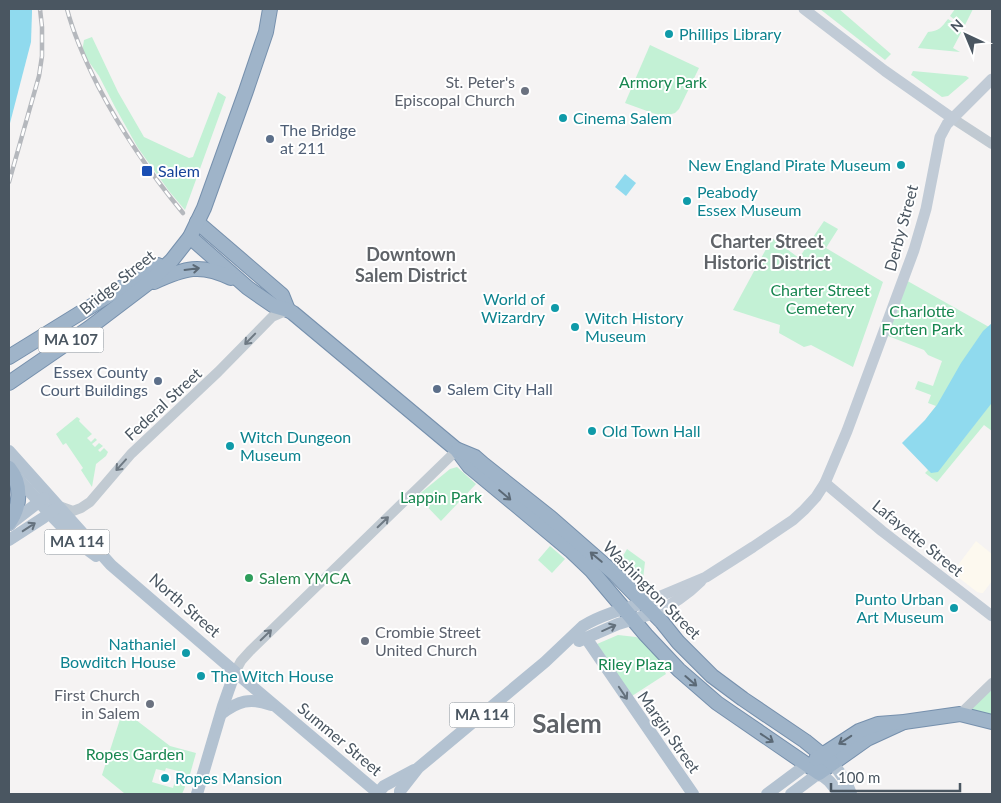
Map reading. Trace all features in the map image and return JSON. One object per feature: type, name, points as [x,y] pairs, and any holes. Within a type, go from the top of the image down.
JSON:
[{"type":"highway","name":"Bridge Street","points":[[9,383],[83,332],[132,295],[164,268],[190,236],[204,208],[246,91],[266,32],[270,9]]},
{"type":"highway","name":"Washington Street","points":[[198,222],[282,295],[288,310]]},
{"type":"highway","name":"Washington Street","points":[[190,236],[248,288],[274,306],[288,310],[457,450],[469,466],[580,558],[674,665],[717,703],[819,773]]},
{"type":"highway","points":[[9,358],[178,253]]},
{"type":"highway","points":[[132,295],[150,284],[178,272],[197,268],[224,274],[248,288]]},
{"type":"highway","name":"Washington Street","points":[[457,450],[475,457],[610,569],[712,676],[827,759]]},
{"type":"highway","points":[[9,524],[19,498],[17,482],[10,469]]},
{"type":"highway","points":[[806,765],[827,759],[904,722],[960,714],[992,722]]},
{"type":"highway","points":[[819,773],[827,759]]},
{"type":"main road","points":[[804,9],[885,72],[952,118]]},
{"type":"main road","name":"Derby Street","points":[[706,577],[793,520],[810,504],[825,483],[847,431],[908,270],[926,209],[938,144],[943,130],[952,118],[992,79]]},
{"type":"main road","name":"North Street","points":[[9,451],[44,498],[111,565],[235,672]]},
{"type":"main road","name":"North Street","points":[[10,469],[44,498]]},
{"type":"main road","name":"Lafayette Street","points":[[825,483],[887,535],[992,616]]},
{"type":"main road","points":[[9,524],[44,498]]},
{"type":"main road","points":[[9,540],[54,509]]},
{"type":"main road","points":[[644,603],[706,577]]},
{"type":"main road","points":[[634,620],[666,608],[688,594],[706,577]]},
{"type":"main road","name":"MA 114","points":[[400,793],[418,768],[545,662],[583,626],[644,603]]},
{"type":"main road","name":"MA 114","points":[[545,662],[575,642],[618,624],[634,620]]},
{"type":"main road","name":"Margin Street","points":[[586,638],[693,794]]},
{"type":"main road","points":[[198,794],[235,672]]},
{"type":"main road","name":"Summer Street","points":[[235,672],[353,772],[383,789],[394,785],[400,793]]},
{"type":"main road","points":[[221,714],[232,706],[255,700],[278,708]]},
{"type":"main road","points":[[827,759],[842,774],[851,794]]},
{"type":"main road","points":[[767,794],[806,765]]},
{"type":"main road","points":[[383,789],[418,768]]},
{"type":"main road","points":[[791,794],[819,773],[840,794]]},
{"type":"street","points":[[952,118],[992,144]]},
{"type":"street","name":"Federal Street","points":[[54,509],[73,511],[90,502],[131,454],[218,372],[272,317],[288,310]]},
{"type":"street","points":[[235,672],[250,650],[457,450]]},
{"type":"street","points":[[960,714],[992,683]]},
{"type":"shaded area","points":[[976,541],[992,554],[992,581],[983,593],[977,592],[954,574],[955,569]]},
{"type":"green space","points":[[820,9],[839,9],[891,54],[885,60]]},
{"type":"green space","points":[[955,9],[973,9],[964,27],[950,16]]},
{"type":"green space","points":[[948,19],[963,29],[953,48],[960,52],[918,48],[928,32],[935,31]]},
{"type":"green space","points":[[92,37],[118,92],[144,137],[189,158],[193,157],[218,92],[226,97],[185,210],[138,148],[99,76],[82,52],[84,40]]},
{"type":"green space","name":"Armory Park","points":[[650,45],[699,68],[679,109],[675,113],[665,116],[625,103]]},
{"type":"green space","points":[[913,71],[966,76],[969,78],[948,96],[942,97],[911,75]]},
{"type":"green space","name":"Charter Street Cemetery","points":[[824,221],[838,229],[826,248],[883,282],[853,367],[811,345],[804,347],[779,333],[780,325],[733,310],[772,238],[799,258]]},
{"type":"green space","name":"Charlotte Forten Park","points":[[904,279],[989,327],[992,323],[980,366],[925,420],[936,406],[928,403],[931,395],[915,389],[918,381],[933,386],[942,361],[928,355],[924,350],[883,334]]},
{"type":"green space","points":[[992,402],[992,431],[984,425],[937,482],[925,473],[928,470],[924,465],[947,460]]},
{"type":"green space","points":[[77,417],[92,434],[87,438],[91,442],[95,438],[97,440],[92,444],[95,447],[99,443],[103,446],[98,450],[100,452],[104,448],[108,452],[96,464],[92,487],[81,470],[83,468],[66,443],[63,445],[56,434]]},
{"type":"green space","name":"Lappin Park","points":[[457,467],[476,484],[441,521],[417,496],[450,469]]},
{"type":"green space","points":[[550,546],[565,559],[552,573],[538,560]]},
{"type":"green space","points":[[627,549],[645,562],[643,579],[639,582],[620,561]]},
{"type":"green space","name":"Riley Plaza","points":[[618,635],[636,637],[641,640],[667,668],[664,670],[666,674],[632,696],[597,644]]},
{"type":"green space","points":[[992,683],[992,722],[960,714]]},
{"type":"green space","name":"Ropes Garden","points":[[123,710],[170,746],[196,753],[189,778],[185,780],[177,777],[178,771],[166,768],[165,771],[156,769],[152,782],[173,788],[175,781],[184,784],[185,787],[182,794],[124,794],[102,775]]},
{"type":"water","points":[[9,9],[32,9],[32,13],[31,42],[9,127]]},
{"type":"water","points":[[625,174],[636,183],[626,196],[615,187]]},
{"type":"water","points":[[992,323],[991,404],[938,472],[931,473],[902,443],[937,405],[961,363],[983,331]]},
{"type":"railway","points":[[9,182],[39,76],[42,56],[40,9]]},
{"type":"railway","points":[[67,9],[81,49],[107,104],[137,152],[183,213]]},
{"type":"place","name":"Phillips Library","points":[[669,34]]},
{"type":"place","name":"St. Peter's Episcopal Church","points":[[525,91]]},
{"type":"place","name":"Cinema Salem","points":[[563,118]]},
{"type":"place","name":"The Bridge at 211","points":[[270,139]]},
{"type":"place","name":"New England Pirate Museum","points":[[901,165]]},
{"type":"place","name":"Salem","points":[[147,171]]},
{"type":"place","name":"Peabody Essex Museum","points":[[687,201]]},
{"type":"place","name":"World of Wizardry","points":[[555,308]]},
{"type":"place","name":"Witch History Museum","points":[[575,327]]},
{"type":"place","name":"Essex County Court Buildings","points":[[158,381]]},
{"type":"place","name":"Salem City Hall","points":[[437,389]]},
{"type":"place","name":"Old Town Hall","points":[[592,431]]},
{"type":"place","name":"Witch Dungeon Museum","points":[[230,446]]},
{"type":"place","name":"Salem YMCA","points":[[249,578]]},
{"type":"place","name":"Punto Urban Art Museum","points":[[954,608]]},
{"type":"place","name":"Crombie Street United Church","points":[[365,641]]},
{"type":"place","name":"Nathaniel Bowditch House","points":[[186,653]]},
{"type":"place","name":"The Witch House","points":[[201,676]]},
{"type":"place","name":"First Church in Salem","points":[[150,704]]},
{"type":"place","name":"Ropes Mansion","points":[[165,778]]},
{"type":"district","name":"Charter Street Historic District","points":[[767,252]]},
{"type":"district","name":"Downtown Salem District","points":[[411,265]]},
{"type":"district","name":"Salem","points":[[567,724]]}]
